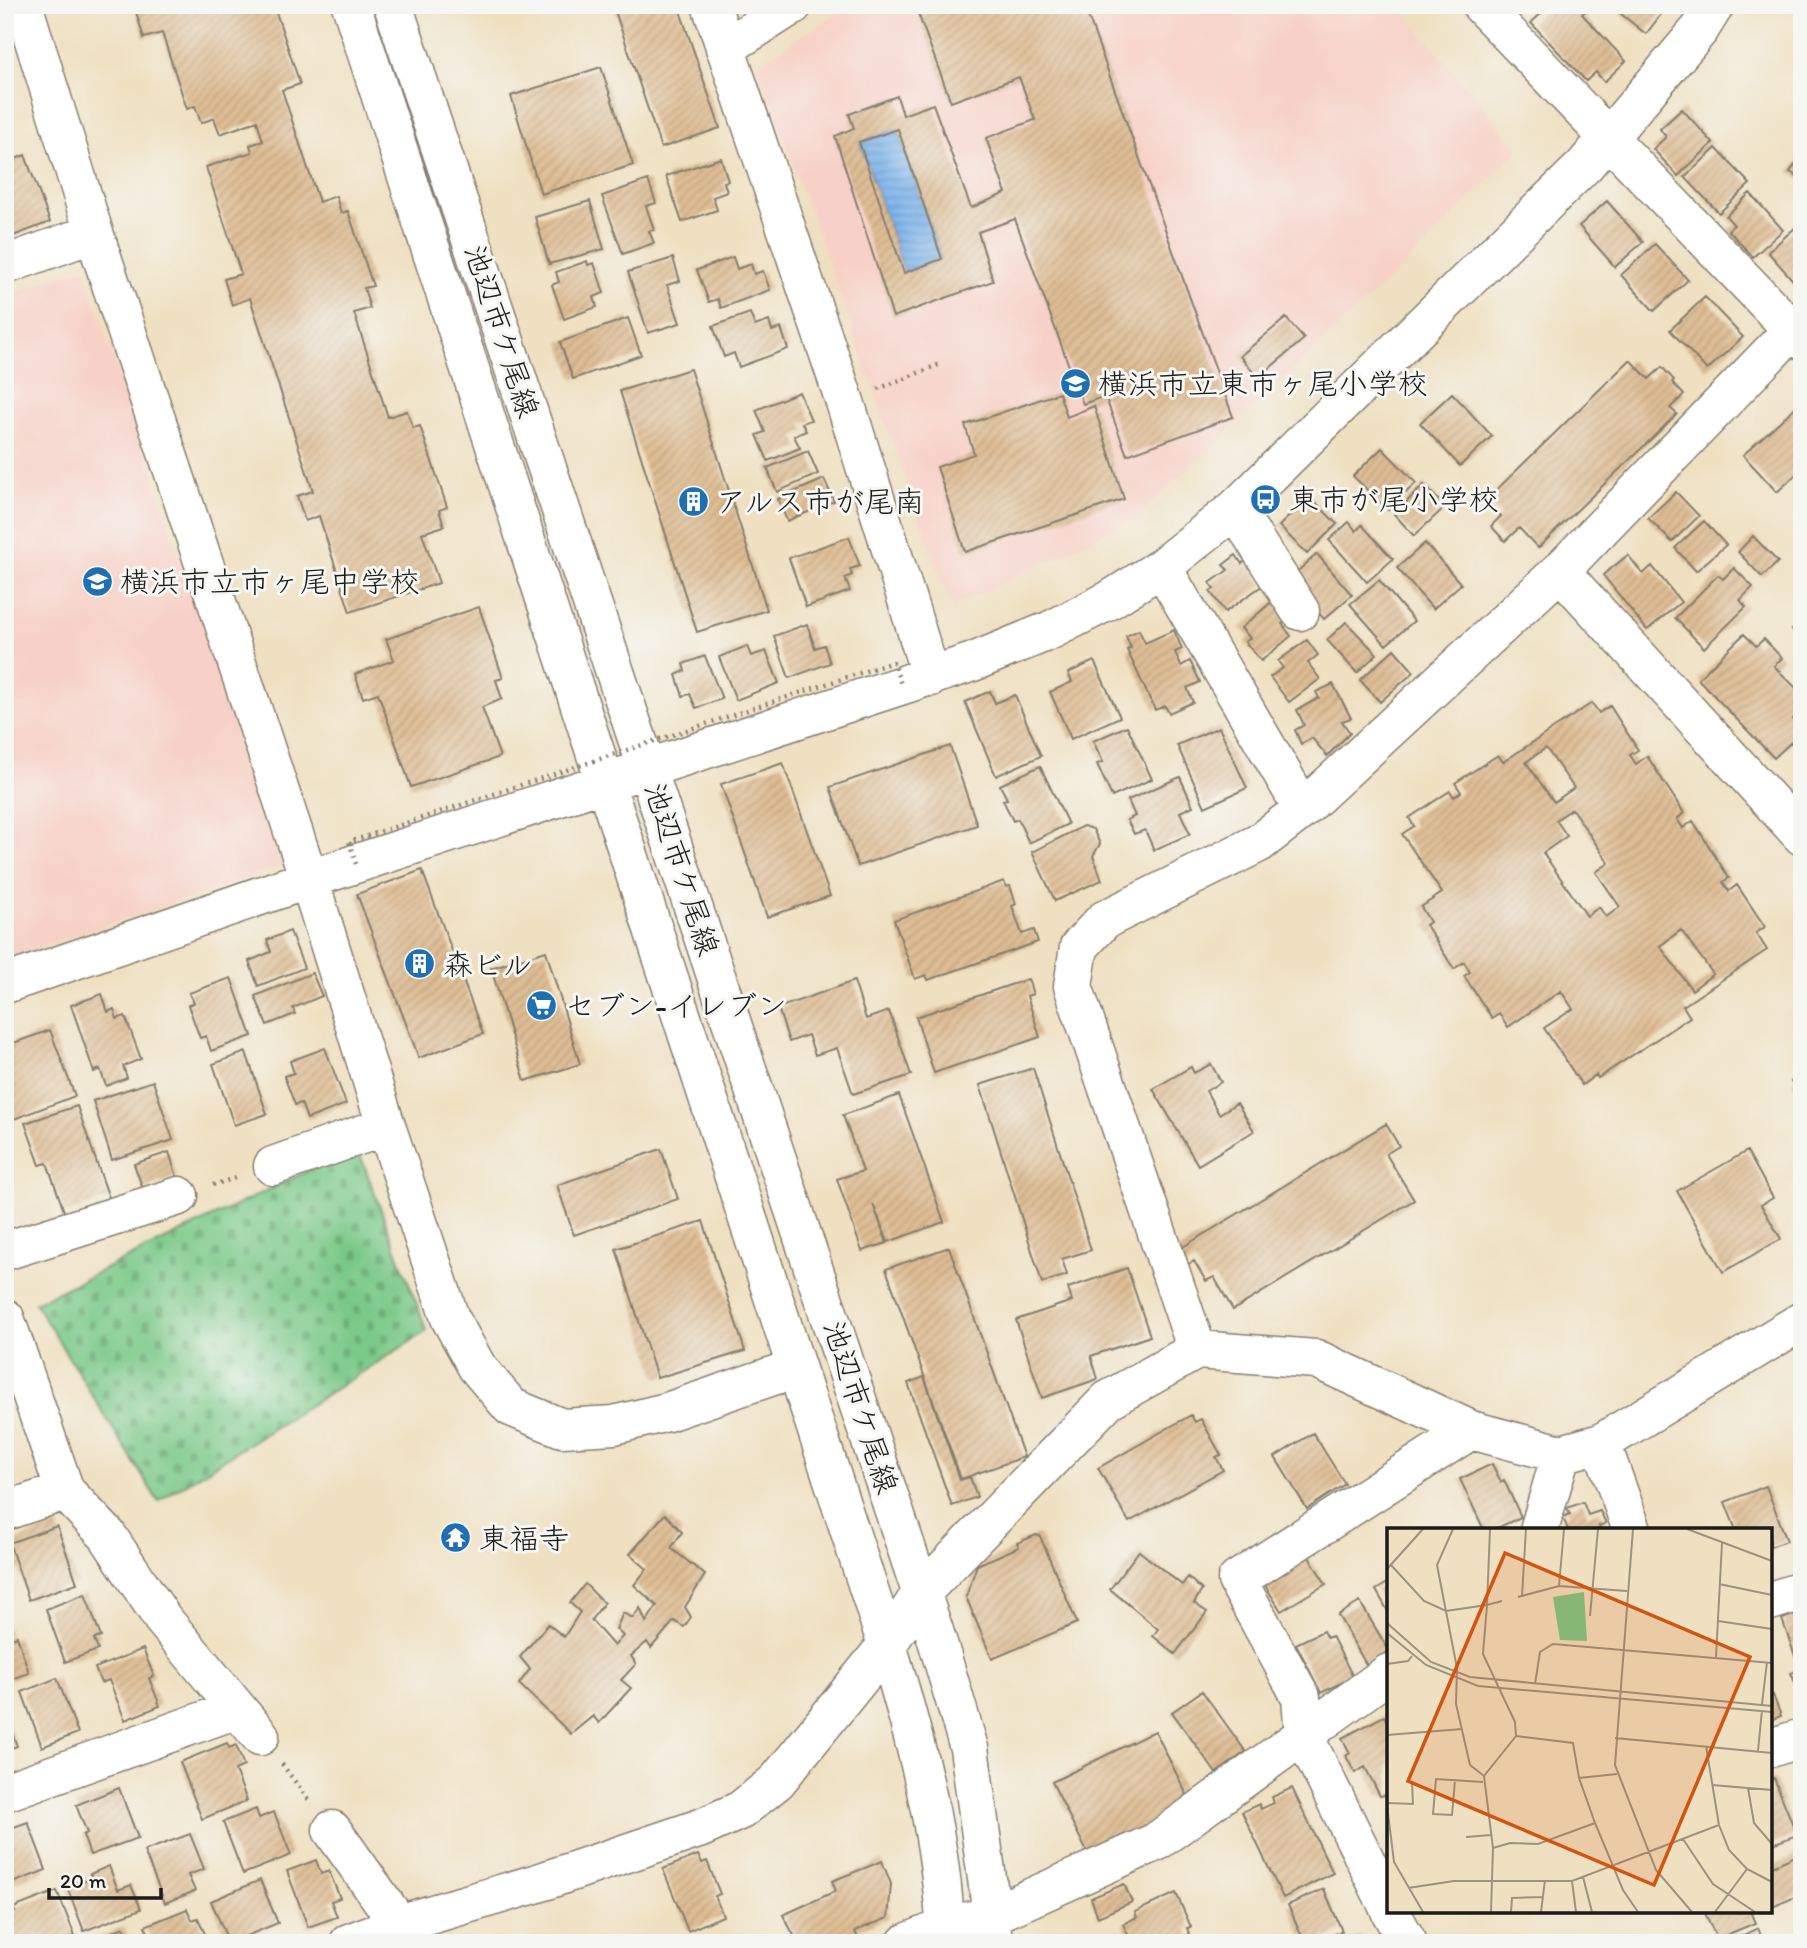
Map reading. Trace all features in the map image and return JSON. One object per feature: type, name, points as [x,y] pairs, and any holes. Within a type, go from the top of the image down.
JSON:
[{"type":"street","points":[[23,5],[94,233],[309,879],[386,1126],[450,1318],[477,1367],[511,1407],[562,1428],[614,1425],[667,1412],[796,1368]]},
{"type":"street","name":"池辺市ケ尾線","points":[[351,5],[887,1644],[934,1831],[946,1935]]},
{"type":"street","name":"池辺市ケ尾線","points":[[393,5],[922,1592],[968,1748],[992,1929]]},
{"type":"street","points":[[711,5],[845,402],[916,682]]},
{"type":"street","points":[[725,48],[793,5]]},
{"type":"street","points":[[1197,1350],[1073,986],[1079,947],[1104,919],[1259,843],[1303,809],[1560,571],[1798,330],[1481,5]]},
{"type":"street","points":[[5,984],[309,879],[916,682],[1051,630],[1108,601],[1162,567],[1235,509],[1609,139],[1700,29],[1715,5]]},
{"type":"street","points":[[5,265],[94,233]]},
{"type":"street","points":[[1235,509],[1300,611]]},
{"type":"street","points":[[1162,567],[1303,809]]},
{"type":"street","points":[[1560,571],[1802,836]]},
{"type":"street","points":[[273,1166],[386,1126]]},
{"type":"street","points":[[5,1251],[178,1196]]},
{"type":"street","points":[[5,1318],[65,1491],[107,1535],[162,1618],[249,1722],[5,1792]]},
{"type":"street","points":[[349,1943],[405,1933],[538,1883],[701,1828],[741,1810],[777,1781],[887,1644],[922,1592],[1108,1400],[1197,1350],[1316,1359],[1471,1430],[1561,1454],[1601,1443],[1802,1321]]},
{"type":"street","points":[[1387,1904],[1304,1736],[1301,1697],[1237,1580],[1471,1430]]},
{"type":"street","points":[[1601,1443],[1631,1528]]},
{"type":"street","points":[[1540,1528],[1561,1454]]},
{"type":"street","points":[[5,1511],[65,1491]]},
{"type":"street","points":[[1772,1600],[1802,1591]]},
{"type":"street","points":[[906,1943],[992,1929],[1156,1842],[1387,1674]]},
{"type":"street","points":[[1772,1747],[1802,1738]]},
{"type":"street","points":[[332,1830],[405,1933]]},
{"type":"street","points":[[1392,1913],[1408,1943]]},
{"type":"path","points":[[845,402],[943,363]]},
{"type":"path","points":[[356,864],[349,842],[893,662],[916,682]]},
{"type":"path","points":[[178,1196],[273,1166]]},
{"type":"path","points":[[249,1722],[332,1830]]},
{"type":"shaded area","name":"横浜市立東市ヶ尾小学校","points":[[850,5],[1398,5],[1519,150],[1421,249],[1137,517],[952,608],[757,65]]},
{"type":"shaded area","name":"横浜市立市ヶ尾中学校","points":[[84,268],[282,866],[5,960],[5,296]]},
{"type":"green space","points":[[357,1147],[427,1331],[158,1501],[35,1303]]},
{"type":"water","points":[[898,129],[942,259],[904,273],[859,142]]},
{"type":"building","points":[[152,5],[258,5],[260,11],[274,6],[300,84],[282,90],[319,202],[336,196],[341,213],[348,211],[373,286],[364,288],[370,308],[354,313],[388,417],[407,411],[413,428],[420,426],[447,507],[439,510],[444,526],[422,533],[439,583],[350,612],[319,516],[305,521],[297,496],[313,491],[250,298],[232,305],[224,279],[241,274],[206,167],[252,152],[250,145],[263,141],[257,121],[220,134],[214,118],[201,123],[195,106],[187,109],[162,33],[144,38],[136,12]]},
{"type":"building","points":[[613,5],[678,5],[720,128],[661,148]]},
{"type":"building","points":[[915,5],[1084,5],[1233,417],[1127,455],[1105,396],[1083,404],[1015,219],[978,232],[993,281],[893,317],[835,136],[854,128],[849,114],[897,96],[903,115],[933,104],[971,208],[1006,193],[986,138],[1035,120],[1019,77],[951,102]],"holes":[[[898,129],[942,259],[904,273],[859,142]]]},
{"type":"building","points":[[1550,5],[1592,5],[1582,14],[1626,61],[1604,82],[1596,72],[1586,81],[1531,23]]},
{"type":"building","points":[[1610,5],[1668,5],[1646,34]]},
{"type":"building","points":[[601,67],[633,165],[541,194],[511,96]]},
{"type":"building","points":[[1682,109],[1713,143],[1678,176],[1653,149],[1666,137],[1660,129]]},
{"type":"building","points":[[1716,148],[1750,184],[1719,213],[1685,177]]},
{"type":"building","points":[[25,155],[50,222],[8,238],[5,163]]},
{"type":"building","points":[[1802,155],[1802,180],[1790,172]]},
{"type":"building","points":[[721,158],[728,181],[724,182],[727,192],[713,197],[717,210],[682,222],[666,176]]},
{"type":"building","points":[[648,180],[656,203],[646,206],[654,230],[649,231],[654,243],[623,254],[602,196]]},
{"type":"building","points":[[1750,193],[1783,230],[1753,257],[1728,230],[1734,225],[1726,216]]},
{"type":"building","points":[[590,201],[604,249],[549,264],[535,217]]},
{"type":"building","points":[[1607,201],[1643,242],[1615,267],[1579,226]]},
{"type":"building","points":[[1796,227],[1802,234],[1802,281],[1797,285],[1768,252]]},
{"type":"building","points":[[1655,244],[1688,280],[1654,311],[1621,275]]},
{"type":"building","points":[[733,257],[737,269],[751,264],[754,274],[763,271],[770,290],[721,308],[718,299],[709,302],[697,270]]},
{"type":"building","points":[[673,258],[680,281],[667,285],[680,323],[648,333],[628,272]]},
{"type":"building","points":[[587,261],[588,265],[594,263],[604,293],[594,297],[597,307],[564,319],[552,285],[559,282],[556,272]]},
{"type":"building","points":[[1705,297],[1743,337],[1707,370],[1670,330]]},
{"type":"building","points":[[750,313],[755,326],[769,321],[772,331],[781,328],[788,349],[739,367],[734,353],[724,357],[713,326]]},
{"type":"building","points":[[628,318],[641,355],[573,379],[560,342]]},
{"type":"building","points":[[1286,318],[1304,339],[1258,378],[1240,356]]},
{"type":"building","points":[[1630,360],[1649,379],[1662,367],[1674,380],[1672,382],[1684,395],[1670,408],[1677,414],[1538,548],[1519,528],[1505,541],[1491,526],[1501,516],[1486,500]]},
{"type":"building","name":"アルス市が尾南","points":[[690,369],[767,610],[697,632],[620,391]]},
{"type":"building","points":[[799,392],[811,420],[802,423],[806,431],[794,436],[800,448],[768,461],[757,435],[765,432],[756,410]]},
{"type":"building","points":[[1059,393],[1067,417],[1094,406],[1124,499],[965,552],[937,467],[974,454],[965,425]]},
{"type":"building","points":[[1452,393],[1492,436],[1460,466],[1420,423]]},
{"type":"building","points":[[1802,401],[1802,469],[1777,492],[1743,455]]},
{"type":"building","points":[[1382,448],[1416,483],[1388,510],[1353,476]]},
{"type":"building","points":[[808,451],[818,474],[777,492],[767,468]]},
{"type":"building","points":[[824,479],[834,501],[787,521],[778,499]]},
{"type":"building","points":[[1424,485],[1445,507],[1414,536],[1394,514]]},
{"type":"building","points":[[1676,492],[1699,516],[1672,542],[1648,518]]},
{"type":"building","points":[[1309,496],[1337,524],[1307,554],[1279,526]]},
{"type":"building","points":[[1704,521],[1726,545],[1696,571],[1675,548]]},
{"type":"building","points":[[1349,522],[1356,531],[1362,525],[1393,559],[1367,582],[1329,540]]},
{"type":"building","points":[[1753,536],[1778,562],[1762,577],[1738,552]]},
{"type":"building","points":[[849,537],[860,566],[850,569],[852,575],[845,578],[850,591],[806,607],[789,558]]},
{"type":"building","points":[[1425,543],[1461,584],[1433,609],[1397,568]]},
{"type":"building","points":[[1317,554],[1352,595],[1324,619],[1289,579]]},
{"type":"building","points":[[1236,555],[1242,564],[1246,560],[1263,585],[1225,612],[1210,591],[1214,589],[1210,583],[1228,570],[1223,565]]},
{"type":"building","points":[[1628,555],[1643,574],[1652,566],[1681,602],[1647,630],[1603,575]]},
{"type":"building","points":[[1734,568],[1753,587],[1740,600],[1746,607],[1704,648],[1675,618],[1718,575],[1723,579]]},
{"type":"building","points":[[1379,580],[1414,621],[1386,645],[1350,604]]},
{"type":"building","points":[[1275,599],[1291,617],[1282,624],[1291,636],[1261,661],[1245,642],[1250,638],[1241,628]]},
{"type":"building","points":[[479,607],[503,678],[496,680],[502,699],[482,707],[500,757],[411,787],[378,693],[363,698],[355,674],[394,660],[386,639]]},
{"type":"building","points":[[1802,621],[1802,640],[1792,630]]},
{"type":"building","points":[[1346,622],[1377,654],[1357,673],[1327,640]]},
{"type":"building","points":[[807,624],[815,648],[824,645],[830,663],[789,678],[774,636]]},
{"type":"building","points":[[1139,630],[1145,643],[1174,630],[1182,649],[1175,652],[1181,666],[1190,661],[1200,682],[1187,688],[1193,702],[1169,713],[1165,706],[1155,710],[1127,650],[1131,648],[1126,636]]},
{"type":"building","points":[[1744,634],[1756,646],[1764,639],[1782,658],[1774,666],[1802,694],[1802,710],[1793,719],[1802,732],[1774,758],[1698,679]]},
{"type":"building","points":[[1307,640],[1318,655],[1308,663],[1320,679],[1289,702],[1270,677],[1283,668],[1278,661]]},
{"type":"building","points":[[747,646],[751,656],[766,651],[779,683],[736,700],[719,657]]},
{"type":"building","points":[[1394,649],[1414,672],[1380,702],[1360,680]]},
{"type":"building","points":[[705,656],[722,699],[696,708],[690,694],[683,696],[676,675],[685,671],[683,664]]},
{"type":"building","points":[[1094,661],[1120,717],[1071,739],[1050,692],[1072,682],[1068,673]]},
{"type":"building","points":[[1333,684],[1351,718],[1342,721],[1350,733],[1327,756],[1312,738],[1301,744],[1295,730],[1304,725],[1297,710],[1319,698],[1316,692]]},
{"type":"building","points":[[990,691],[995,703],[1015,695],[1041,756],[996,776],[965,702]]},
{"type":"building","points":[[1592,703],[1599,713],[1610,706],[1638,750],[1630,755],[1636,764],[1647,756],[1684,813],[1677,819],[1683,828],[1693,821],[1729,878],[1723,882],[1729,891],[1737,885],[1765,927],[1756,933],[1767,950],[1683,1006],[1690,1017],[1598,1078],[1596,1075],[1582,1085],[1544,1028],[1573,1009],[1561,991],[1508,1027],[1499,1013],[1492,1018],[1464,976],[1470,972],[1464,962],[1454,969],[1426,925],[1430,922],[1421,907],[1442,893],[1402,834],[1414,826],[1409,818],[1450,791],[1454,797],[1461,792],[1455,783],[1498,755],[1503,762]],"holes":[[[1546,748],[1574,788],[1554,802],[1526,762]],[[1572,809],[1609,863],[1596,872],[1620,907],[1606,917],[1599,907],[1587,916],[1543,853],[1567,836],[1556,820]],[[1681,930],[1713,974],[1692,990],[1660,946]]]},
{"type":"building","points":[[1127,726],[1152,779],[1112,797],[1097,764],[1103,762],[1093,741]]},
{"type":"building","points":[[1219,727],[1247,788],[1205,807],[1177,745]]},
{"type":"building","points":[[950,746],[977,825],[858,866],[830,787]]},
{"type":"building","points":[[783,763],[830,896],[767,917],[721,784]]},
{"type":"building","points":[[1040,766],[1068,824],[1029,843],[1018,819],[1013,821],[1003,800],[1007,799],[1000,785]]},
{"type":"building","points":[[1180,777],[1193,806],[1180,812],[1190,834],[1154,850],[1145,830],[1134,834],[1127,820],[1135,816],[1128,800]]},
{"type":"building","points":[[1083,826],[1093,829],[1100,844],[1093,856],[1102,880],[1055,901],[1032,852]]},
{"type":"building","name":"森ビル","points":[[422,870],[483,1034],[419,1058],[357,894]]},
{"type":"building","points":[[1004,881],[1006,887],[1010,886],[1016,904],[1012,906],[1022,934],[1034,930],[1038,942],[928,980],[926,975],[915,979],[894,920]]},
{"type":"building","points":[[290,931],[304,968],[258,986],[249,961],[271,952],[267,940]]},
{"type":"building","points":[[546,951],[580,1064],[525,1081],[491,968]]},
{"type":"building","points":[[312,973],[322,996],[293,1008],[295,1014],[267,1025],[255,996]]},
{"type":"building","points":[[231,978],[252,1036],[211,1051],[206,1036],[200,1038],[188,1005],[194,1003],[189,993]]},
{"type":"building","points":[[1028,979],[1033,994],[1027,996],[1040,1037],[934,1073],[916,1017]]},
{"type":"building","points":[[854,981],[866,1019],[889,1011],[911,1075],[853,1094],[837,1048],[815,1055],[808,1035],[789,1042],[778,1008]]},
{"type":"building","points":[[102,994],[108,1012],[114,1009],[117,1019],[125,1016],[141,1059],[123,1066],[127,1078],[106,1086],[100,1069],[94,1072],[71,1005]]},
{"type":"building","points":[[50,1030],[75,1096],[14,1119],[5,1096],[5,1046]]},
{"type":"building","points":[[325,1048],[346,1104],[307,1119],[301,1103],[295,1105],[284,1076],[294,1073],[290,1061]]},
{"type":"building","points":[[246,1052],[267,1114],[234,1125],[213,1064]]},
{"type":"building","points":[[1211,1064],[1221,1082],[1206,1091],[1219,1114],[1237,1103],[1254,1131],[1198,1165],[1153,1089],[1191,1067],[1194,1073]]},
{"type":"building","points":[[1033,1068],[1091,1250],[1062,1259],[1067,1275],[1042,1283],[980,1085]]},
{"type":"building","points":[[1802,1074],[1802,1096],[1791,1081]]},
{"type":"building","points":[[153,1081],[173,1140],[112,1160],[93,1101]]},
{"type":"building","points":[[899,1095],[944,1222],[888,1242],[873,1204],[887,1243],[862,1251],[837,1179],[863,1171],[843,1115]]},
{"type":"building","points":[[77,1106],[109,1198],[65,1214],[47,1163],[40,1165],[25,1123]]},
{"type":"building","points":[[1386,1124],[1399,1146],[1386,1154],[1414,1200],[1233,1310],[1214,1277],[1206,1281],[1194,1261],[1182,1268],[1173,1253]]},
{"type":"building","points":[[661,1149],[678,1199],[574,1235],[557,1185]]},
{"type":"building","points":[[1747,1151],[1773,1198],[1761,1205],[1781,1239],[1723,1272],[1677,1191]]},
{"type":"building","points":[[169,1152],[177,1177],[143,1189],[134,1164]]},
{"type":"building","points":[[703,1221],[745,1351],[657,1378],[616,1249]]},
{"type":"building","points":[[949,1247],[1024,1457],[961,1479],[886,1269]]},
{"type":"building","points":[[1127,1268],[1150,1336],[1091,1356],[1098,1379],[1042,1398],[1016,1320],[1072,1301],[1068,1288]]},
{"type":"building","points":[[924,1377],[960,1480],[970,1477],[977,1497],[952,1506],[908,1383]]},
{"type":"building","points":[[1191,1415],[1195,1422],[1201,1419],[1221,1455],[1216,1457],[1223,1470],[1129,1522],[1098,1468]]},
{"type":"building","points":[[1313,1433],[1345,1484],[1307,1509],[1275,1457]]},
{"type":"building","points":[[1492,1464],[1501,1482],[1504,1480],[1521,1517],[1497,1528],[1483,1528],[1460,1479]]},
{"type":"building","points":[[1766,1486],[1787,1541],[1772,1546],[1772,1528],[1735,1528],[1725,1502]]},
{"type":"building","points":[[1583,1502],[1588,1515],[1600,1511],[1606,1523],[1600,1528],[1567,1528],[1563,1517],[1570,1514],[1567,1508]]},
{"type":"building","points":[[665,1514],[682,1532],[671,1548],[705,1575],[685,1607],[691,1617],[684,1627],[674,1621],[651,1648],[647,1642],[631,1656],[636,1664],[621,1680],[631,1688],[599,1723],[593,1716],[571,1734],[519,1684],[530,1669],[520,1657],[548,1624],[564,1637],[580,1612],[570,1603],[585,1584],[604,1603],[591,1620],[614,1646],[623,1636],[616,1629],[623,1613],[633,1618],[640,1608],[646,1622],[657,1606],[634,1585],[647,1569],[630,1554]]},
{"type":"building","points":[[57,1526],[77,1583],[29,1600],[9,1543]]},
{"type":"building","points":[[1036,1535],[1040,1536],[1077,1623],[992,1659],[966,1597],[977,1565],[1019,1547],[1017,1543]]},
{"type":"building","points":[[1139,1551],[1182,1585],[1188,1577],[1202,1590],[1194,1603],[1207,1612],[1175,1654],[1153,1636],[1158,1629],[1110,1589]]},
{"type":"building","points":[[1307,1554],[1326,1584],[1281,1611],[1263,1582]]},
{"type":"building","points":[[1387,1583],[1387,1609],[1376,1590]]},
{"type":"building","points":[[85,1594],[101,1637],[94,1639],[98,1650],[65,1662],[46,1609]]},
{"type":"building","points":[[1360,1602],[1387,1648],[1387,1652],[1367,1666],[1338,1615]]},
{"type":"building","points":[[1802,1612],[1802,1654],[1795,1656],[1782,1619]]},
{"type":"building","points":[[6,1623],[11,1639],[17,1636],[29,1673],[5,1681]]},
{"type":"building","points":[[1323,1631],[1327,1638],[1332,1636],[1353,1677],[1321,1693],[1296,1644]]},
{"type":"building","points":[[143,1649],[154,1676],[149,1678],[160,1706],[125,1720],[109,1680],[101,1683],[95,1668]]},
{"type":"building","points":[[1802,1669],[1802,1699],[1791,1673]]},
{"type":"building","points":[[57,1678],[78,1733],[42,1747],[22,1692]]},
{"type":"building","points":[[1202,1691],[1246,1752],[1216,1773],[1172,1712]]},
{"type":"building","points":[[1772,1695],[1781,1716],[1772,1719]]},
{"type":"building","points":[[5,1715],[17,1746],[5,1751]]},
{"type":"building","points":[[1384,1716],[1387,1721],[1387,1798],[1385,1795],[1380,1796],[1365,1767],[1355,1773],[1346,1756],[1350,1753],[1342,1738]]},
{"type":"building","points":[[1155,1731],[1193,1807],[1090,1858],[1052,1782]]},
{"type":"building","points":[[227,1743],[229,1748],[236,1745],[244,1766],[235,1770],[247,1801],[202,1819],[180,1762]]},
{"type":"building","points":[[1774,1778],[1797,1835],[1772,1844]]},
{"type":"building","points":[[119,1788],[138,1838],[90,1855],[83,1835],[87,1833],[76,1805]]},
{"type":"building","points":[[1292,1788],[1333,1873],[1283,1898],[1242,1812],[1259,1804],[1261,1809],[1274,1803],[1272,1797]]},
{"type":"building","points":[[256,1809],[259,1818],[274,1812],[291,1855],[243,1874],[223,1822]]},
{"type":"building","points":[[28,1822],[46,1870],[5,1886],[5,1830]]},
{"type":"building","points":[[190,1834],[204,1869],[188,1875],[195,1891],[165,1903],[144,1851]]},
{"type":"building","points":[[1802,1853],[1802,1894],[1772,1907],[1772,1866]]},
{"type":"building","points":[[698,1855],[702,1863],[707,1861],[720,1894],[715,1896],[723,1916],[688,1931],[663,1869]]},
{"type":"building","points":[[316,1860],[321,1874],[329,1871],[340,1898],[331,1901],[337,1917],[308,1927],[287,1871]]},
{"type":"building","points":[[882,1861],[891,1884],[888,1918],[855,1931],[860,1943],[798,1943],[783,1915],[836,1891],[832,1881]]},
{"type":"building","points":[[109,1866],[118,1890],[131,1885],[141,1909],[84,1931],[67,1887],[92,1878],[90,1874]]},
{"type":"building","points":[[260,1880],[278,1923],[229,1943],[211,1901]]},
{"type":"building","points":[[1124,1884],[1132,1902],[1098,1917],[1091,1898]]},
{"type":"building","points":[[1324,1889],[1342,1931],[1315,1943],[1305,1943],[1288,1905]]},
{"type":"building","points":[[57,1891],[75,1936],[58,1943],[5,1943],[5,1916],[15,1912],[13,1908]]},
{"type":"building","points":[[1176,1893],[1191,1927],[1187,1928],[1193,1943],[1132,1943],[1123,1924],[1137,1917],[1135,1912]]},
{"type":"building","points":[[187,1909],[192,1920],[198,1918],[209,1943],[153,1943],[145,1926]]},
{"type":"building","points":[[1705,1913],[1751,1913],[1755,1923],[1717,1939]]},
{"type":"building","points":[[124,1927],[130,1943],[84,1943]]},
{"type":"building","points":[[1758,1928],[1764,1943],[1727,1943]]},
{"type":"building","points":[[1361,1936],[1364,1941],[1377,1936],[1380,1943],[1345,1943]]},
{"type":"place","name":"横浜市立東市ヶ尾小学校","points":[[1075,383]]},
{"type":"place","name":"東市が尾小学校","points":[[1266,499]]},
{"type":"place","name":"アルス市が尾南","points":[[693,501]]},
{"type":"place","name":"横浜市立市ヶ尾中学校","points":[[97,581]]},
{"type":"place","name":"森ビル","points":[[420,964]]},
{"type":"place","name":"セブン-イレブン","points":[[542,1005]]},
{"type":"place","name":"東福寺","points":[[456,1538]]}]
